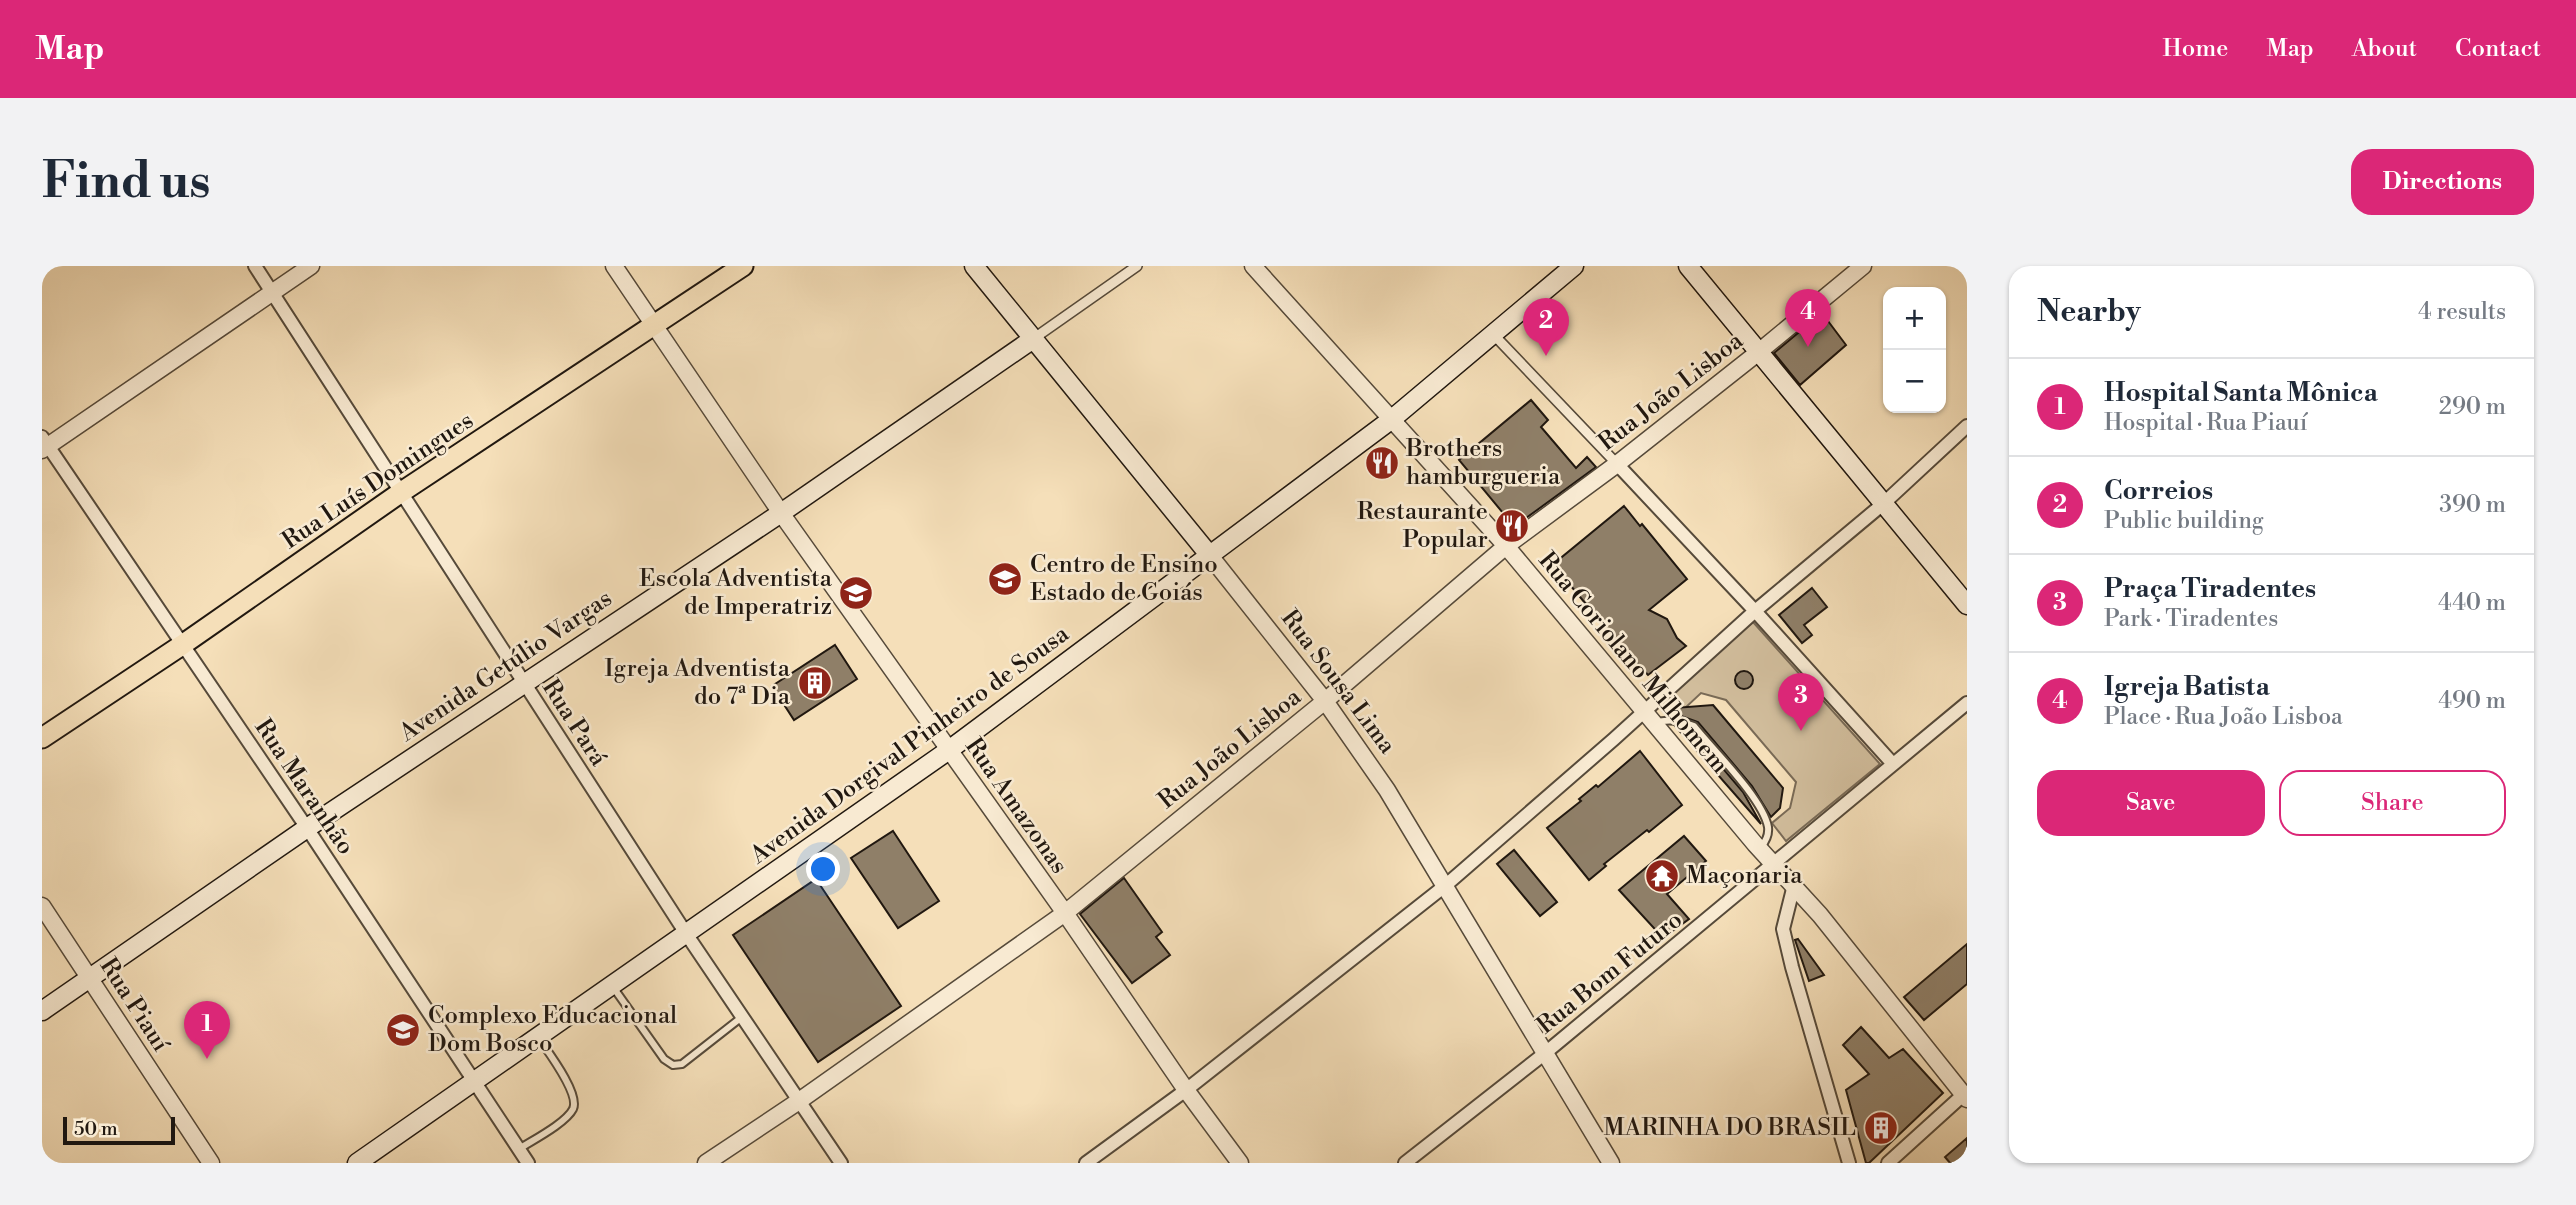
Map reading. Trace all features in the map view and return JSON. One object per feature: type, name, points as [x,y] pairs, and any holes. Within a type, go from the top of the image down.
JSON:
[{"type":"main road","name":"Rua Luís Domingues","points":[[42,738],[182,645],[400,493],[743,266]]},
{"type":"main road","name":"Rua Sousa Lima","points":[[974,266],[1211,557]]},
{"type":"main road","name":"Avenida Dorgival Pinheiro de Sousa","points":[[357,1163],[613,987],[949,750],[1211,557],[1392,419],[1574,266]]},
{"type":"main road","points":[[1688,266],[1967,605]]},
{"type":"main road","name":"Avenida Getúlio Vargas","points":[[42,1011],[307,828],[781,513],[1033,339]]},
{"type":"street","name":"Rua Pará","points":[[255,266],[687,935],[841,1163]]},
{"type":"street","points":[[44,445],[311,266]]},
{"type":"street","name":"Rua Amazonas","points":[[614,266],[781,513],[1240,1163]]},
{"type":"street","points":[[1033,339],[1137,266]]},
{"type":"street","name":"Rua Coriolano Milhomem","points":[[1253,266],[1506,546],[1760,849],[1794,885],[1966,1095]]},
{"type":"street","name":"Rua João Lisboa","points":[[706,1163],[1065,914],[1325,701],[1506,546],[1617,464],[1863,266]]},
{"type":"street","points":[[1494,335],[1755,611],[1893,764]]},
{"type":"street","points":[[1086,1163],[1186,1090],[1446,885],[1614,739],[1649,717],[1755,611],[1883,504],[1967,426]]},
{"type":"street","name":"Rua Maranhão","points":[[44,445],[307,828],[528,1163]]},
{"type":"street","name":"Rua Sousa Lima","points":[[1211,557],[1325,701],[1387,790],[1611,1163]]},
{"type":"street","name":"Rua Bom Futuro","points":[[1405,1163],[1544,1054],[1775,865],[1967,703]]},
{"type":"street","points":[[1794,885],[1783,929],[1849,1163]]},
{"type":"street","name":"Rua Piauí","points":[[42,906],[211,1163]]},
{"type":"street","points":[[1888,1163],[1966,1095]]},
{"type":"lane","points":[[1649,717],[1681,721],[1694,726],[1757,802],[1768,828],[1767,839],[1760,849]]},
{"type":"lane","points":[[613,987],[664,1059],[673,1065],[682,1064],[742,1017]]},
{"type":"lane","points":[[519,1149],[570,1113],[575,1100],[539,1038]]},
{"type":"shaded area","points":[[1753,622],[1880,764],[1786,841],[1772,823],[1790,808],[1796,782],[1726,700],[1701,693],[1684,709],[1664,693]]},
{"type":"building","points":[[1822,313],[1846,345],[1800,385],[1774,353]]},
{"type":"building","points":[[1531,400],[1548,420],[1541,427],[1576,468],[1587,457],[1596,467],[1507,532],[1502,526],[1508,519],[1459,460]]},
{"type":"building","points":[[1624,506],[1687,579],[1649,610],[1667,619],[1677,638],[1686,646],[1648,675],[1551,566]]},
{"type":"building","points":[[1812,588],[1827,607],[1804,625],[1812,635],[1802,643],[1779,615]]},
{"type":"building","name":"Igreja Adventista do 7ª Dia","points":[[835,645],[857,679],[794,720],[772,686]]},
{"type":"building","points":[[1740,671],[1748,671],[1753,680],[1751,687],[1740,689],[1735,684],[1735,676]]},
{"type":"building","points":[[1713,705],[1783,788],[1780,808],[1771,817],[1752,786],[1698,722],[1681,716],[1666,715],[1661,709]]},
{"type":"building","points":[[1676,727],[1691,731],[1743,792],[1761,824]]},
{"type":"building","points":[[1640,751],[1682,805],[1604,864],[1606,866],[1589,880],[1547,828]]},
{"type":"building","points":[[893,831],[939,901],[898,928],[851,858]]},
{"type":"building","name":"Maçonaria","points":[[1684,836],[1706,861],[1667,894],[1689,919],[1663,938],[1619,890]]},
{"type":"building","points":[[1514,850],[1557,902],[1540,916],[1497,864]]},
{"type":"building","points":[[1124,878],[1162,932],[1156,937],[1170,955],[1132,983],[1080,914]]},
{"type":"building","points":[[816,879],[901,1006],[818,1062],[733,935]]},
{"type":"building","points":[[1798,939],[1824,975],[1809,981],[1795,940]]},
{"type":"building","points":[[1967,944],[1967,984],[1924,1020],[1904,997]]},
{"type":"building","name":"MARINHA DO BRASIL","points":[[1861,1027],[1889,1058],[1903,1049],[1943,1093],[1869,1163],[1866,1163],[1846,1090],[1869,1074],[1843,1045]]},
{"type":"building","points":[[1967,1138],[1967,1163],[1950,1163],[1945,1157]]},
{"type":"place","name":"Igreja Batista","points":[[1808,347]]},
{"type":"place","name":"Correios","points":[[1546,356]]},
{"type":"place","name":"Brothers hamburgueria","points":[[1382,463]]},
{"type":"place","name":"Restaurante Popular","points":[[1512,526]]},
{"type":"place","name":"Centro de Ensino Estado de Goiás","points":[[1005,579]]},
{"type":"place","name":"Escola Adventista de Imperatriz","points":[[856,593]]},
{"type":"place","name":"Igreja Adventista do 7ª Dia","points":[[815,683]]},
{"type":"place","name":"Praça Tiradentes","points":[[1801,731]]},
{"type":"place","name":"Maçonaria","points":[[1662,876]]},
{"type":"place","name":"Complexo Educacional Dom Bosco","points":[[403,1030]]},
{"type":"place","name":"Hospital Santa Mônica","points":[[207,1059]]},
{"type":"place","name":"MARINHA DO BRASIL","points":[[1881,1128]]}]
